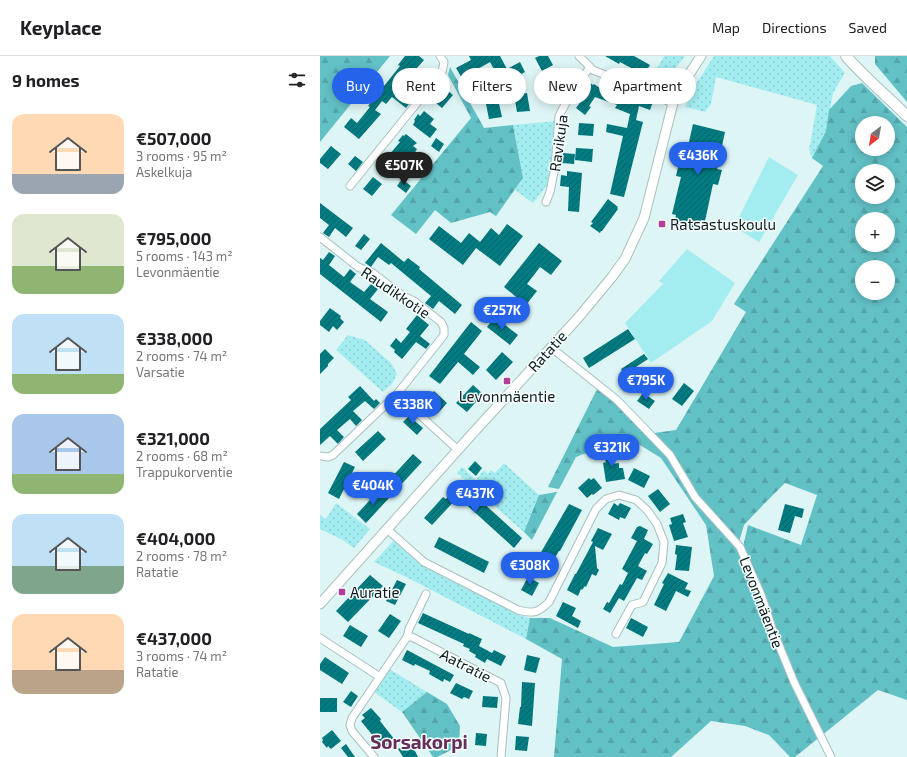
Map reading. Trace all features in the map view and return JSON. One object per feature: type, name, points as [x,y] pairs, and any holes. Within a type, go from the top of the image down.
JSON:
[{"type":"main road","points":[[846,56],[860,72],[907,116]]},
{"type":"main road","points":[[856,56],[882,91]]},
{"type":"street","points":[[350,186],[442,72],[444,62],[440,56]]},
{"type":"street","points":[[579,56],[590,67],[599,72]]},
{"type":"street","name":"Ratatie","points":[[693,68],[701,56]]},
{"type":"street","name":"Ravikuja","points":[[546,202],[550,192],[555,167],[559,116],[569,97],[590,67]]},
{"type":"street","name":"Ratatie","points":[[320,604],[386,529],[578,318],[625,259],[644,218],[673,104]]},
{"type":"street","name":"Raudikkotie","points":[[320,237],[358,267],[373,273],[403,296],[414,301],[441,322],[444,328],[444,335],[397,394],[333,455],[328,457],[320,456]]},
{"type":"street","name":"Levonmäentie","points":[[550,348],[623,405],[670,455],[695,497],[740,547],[762,597],[772,628],[794,682],[831,757]]},
{"type":"street","points":[[397,394],[458,450]]},
{"type":"street","points":[[386,529],[424,562],[518,610],[528,613],[540,610],[549,602],[596,509],[606,499],[619,495],[636,500],[647,510],[657,524],[664,542],[662,563],[643,602],[632,605],[616,634]]},
{"type":"street","points":[[374,757],[352,731],[350,725],[352,718],[407,636],[408,630],[426,594]]},
{"type":"street","name":"Aatratie","points":[[407,636],[412,637],[501,683],[506,698],[501,757]]},
{"type":"street","points":[[320,638],[380,677]]},
{"type":"shaded area","points":[[664,56],[685,56],[675,68],[657,68]]},
{"type":"shaded area","points":[[714,56],[830,56],[845,73],[833,93],[826,131],[812,158],[809,150],[817,105],[716,77],[711,104],[705,112],[685,107],[686,104],[696,104],[696,84]]},
{"type":"shaded area","points":[[556,121],[549,183],[533,203],[515,190],[523,178],[513,125]]},
{"type":"shaded area","points":[[769,157],[798,175],[759,242],[734,227]]},
{"type":"shaded area","points":[[687,249],[735,283],[712,321],[651,363],[625,323],[663,284],[659,281]]},
{"type":"shaded area","points":[[348,335],[365,340],[391,363],[397,374],[392,384],[383,392],[336,350]]},
{"type":"shaded area","points":[[504,463],[539,495],[524,532],[457,473],[462,467],[476,480],[484,470],[488,474],[491,470],[495,473]]},
{"type":"shaded area","points":[[336,503],[370,529],[354,548],[343,540],[320,529],[320,515],[326,519]]},
{"type":"shaded area","points":[[394,540],[420,564],[517,614],[530,618],[526,639],[374,562]]},
{"type":"shaded area","points":[[389,669],[427,692],[402,712],[374,692]]},
{"type":"green space","points":[[320,56],[390,56],[380,68],[332,68],[332,104],[351,104],[320,142]]},
{"type":"green space","points":[[875,56],[907,56],[907,102],[875,64]]},
{"type":"green space","points":[[450,68],[458,81],[458,94],[450,79]]},
{"type":"green space","points":[[862,83],[907,127],[907,700],[878,690],[795,757],[790,757],[769,735],[745,726],[711,721],[671,757],[554,757],[562,659],[526,639],[530,618],[550,618],[613,647],[679,642],[714,576],[706,525],[661,458],[627,437],[576,457],[559,489],[548,487],[597,389],[616,402],[669,456],[694,499],[745,550],[743,547],[748,525],[801,545],[817,495],[785,483],[744,525],[739,542],[696,495],[671,453],[654,433],[676,430],[746,312],[734,304],[823,166],[812,158],[826,131],[829,110],[851,86]]},
{"type":"green space","points":[[464,104],[471,104],[484,128],[513,125],[523,178],[496,216],[490,212],[451,223],[435,210],[416,234],[391,215],[471,118]]},
{"type":"green space","points":[[557,492],[532,540],[524,532],[539,495]]},
{"type":"green space","points":[[427,692],[447,704],[460,726],[459,746],[437,757],[433,757],[402,712]]},
{"type":"building","points":[[405,56],[419,56],[424,60],[417,68],[398,68],[400,66],[398,65]]},
{"type":"building","points":[[469,56],[500,56],[506,68],[493,68],[490,62],[480,68],[458,68],[458,71],[456,68],[471,60]]},
{"type":"building","points":[[539,56],[548,56],[553,65],[548,68],[540,68],[535,58]]},
{"type":"building","points":[[605,56],[634,56],[650,65],[648,68],[631,68],[620,62],[619,64]]},
{"type":"building","points":[[520,62],[523,68],[509,68]]},
{"type":"building","points":[[392,76],[392,97],[386,104],[384,102],[384,86]]},
{"type":"building","points":[[591,84],[599,87],[599,98],[595,97],[591,103]]},
{"type":"building","points":[[526,93],[530,111],[517,112],[516,104],[526,104]]},
{"type":"building","points":[[370,104],[380,104],[375,110],[381,114],[359,139],[344,127],[351,118],[357,123],[370,107],[368,106]]},
{"type":"building","points":[[401,104],[409,104],[406,108]]},
{"type":"building","points":[[437,104],[445,104],[442,108]]},
{"type":"building","points":[[486,104],[499,104],[502,117],[489,119]]},
{"type":"building","points":[[579,104],[590,104],[589,106],[591,107],[585,115],[576,108]]},
{"type":"building","points":[[614,104],[652,104],[650,110],[639,106],[636,120],[643,122],[624,197],[610,194],[623,136],[606,132],[607,124],[627,128],[630,114],[615,108],[617,105]]},
{"type":"building","points":[[424,111],[434,119],[430,124],[437,129],[430,138],[413,125],[418,114],[420,116]]},
{"type":"building","points":[[579,123],[594,124],[593,136],[578,135]]},
{"type":"building","points":[[693,124],[725,132],[717,169],[722,170],[718,185],[713,184],[705,221],[701,220],[699,229],[674,224],[676,215],[672,214],[681,177],[676,176],[679,163],[684,164]]},
{"type":"building","points":[[406,134],[417,143],[413,146],[417,149],[414,154],[429,165],[423,173],[405,158],[396,170],[394,168],[389,174],[380,166],[400,142],[398,141],[403,135],[404,136]]},
{"type":"building","points":[[436,138],[444,144],[439,152],[431,146]]},
{"type":"building","points":[[331,146],[341,154],[328,169],[320,163],[320,159]]},
{"type":"building","points":[[576,148],[593,149],[592,162],[575,160]]},
{"type":"building","points":[[563,153],[575,154],[574,164],[562,163]]},
{"type":"building","points":[[355,156],[363,162],[356,171],[348,164]]},
{"type":"building","points":[[567,171],[582,173],[579,212],[568,211],[569,187],[560,186],[561,175],[567,176]]},
{"type":"building","points":[[373,177],[382,184],[372,196],[363,189]]},
{"type":"building","points":[[402,179],[411,186],[406,193],[397,186]]},
{"type":"building","points":[[608,199],[618,207],[618,209],[600,233],[590,226],[593,223],[591,222]]},
{"type":"building","points":[[320,203],[353,228],[346,237],[335,228],[329,237],[323,233],[329,225],[320,218]]},
{"type":"building","points":[[507,224],[523,236],[500,266],[476,248],[463,265],[429,239],[439,226],[461,243],[469,233],[480,242],[491,228],[499,235]]},
{"type":"building","points":[[364,234],[370,239],[361,250],[355,246]]},
{"type":"building","points":[[381,243],[404,262],[408,258],[420,267],[419,269],[462,305],[455,314],[439,301],[433,309],[425,303],[431,296],[391,263],[389,265],[378,257],[371,267],[365,263]]},
{"type":"building","points":[[539,243],[562,261],[551,275],[540,267],[527,284],[537,291],[526,305],[504,287]]},
{"type":"building","points":[[329,252],[335,256],[329,265],[344,277],[350,269],[356,274],[350,282],[364,292],[371,284],[378,289],[370,299],[388,312],[381,322],[320,274],[320,258],[323,260]]},
{"type":"building","points":[[330,308],[341,316],[340,318],[344,322],[337,330],[333,326],[329,332],[320,325],[320,321]]},
{"type":"building","points":[[417,315],[429,325],[420,336],[430,344],[426,349],[416,342],[402,359],[390,346],[396,338],[401,343],[410,332],[406,329]]},
{"type":"building","points":[[495,317],[518,335],[510,345],[487,327]]},
{"type":"building","points":[[471,322],[482,331],[464,354],[480,367],[473,375],[458,362],[440,384],[429,376]]},
{"type":"building","points":[[628,329],[635,339],[589,368],[583,358]]},
{"type":"building","points":[[325,349],[334,358],[320,374],[320,354]]},
{"type":"building","points":[[502,352],[513,362],[496,380],[486,370]]},
{"type":"building","points":[[644,354],[648,359],[624,375],[621,369]]},
{"type":"building","points":[[684,383],[694,391],[682,406],[672,399]]},
{"type":"building","points":[[473,385],[483,394],[467,412],[456,403]]},
{"type":"building","points":[[360,386],[374,401],[376,399],[380,403],[374,409],[365,401],[353,411],[362,420],[356,426],[350,419],[337,430],[344,437],[338,444],[330,436],[320,445],[320,429],[351,400],[348,397]]},
{"type":"building","points":[[434,391],[447,403],[438,413],[425,401]]},
{"type":"building","points":[[643,393],[655,401],[649,409],[637,401]]},
{"type":"building","points":[[409,416],[423,428],[417,435],[403,422]]},
{"type":"building","points":[[378,431],[386,439],[363,461],[355,452]]},
{"type":"building","points":[[609,446],[612,464],[619,463],[619,468],[623,468],[625,479],[606,482],[603,463],[606,462],[601,449]]},
{"type":"building","points":[[413,454],[422,462],[398,488],[389,480]]},
{"type":"building","points":[[475,461],[482,468],[476,476],[468,469]]},
{"type":"building","points":[[344,462],[355,467],[339,499],[328,493]]},
{"type":"building","points":[[634,468],[650,476],[644,488],[628,480]]},
{"type":"building","points":[[589,478],[591,480],[594,478],[602,488],[587,498],[578,488]]},
{"type":"building","points":[[461,483],[522,538],[514,548],[459,498],[460,495],[432,525],[424,518],[443,497],[446,499]]},
{"type":"building","points":[[380,489],[389,498],[366,523],[357,514]]},
{"type":"building","points":[[658,489],[670,504],[660,512],[648,496]]},
{"type":"building","points":[[614,503],[618,506],[620,503],[631,508],[625,519],[620,517],[619,520],[608,514]]},
{"type":"building","points":[[569,504],[582,510],[560,551],[550,566],[556,570],[552,576],[533,566]]},
{"type":"building","points":[[785,504],[804,509],[802,518],[795,516],[790,533],[778,530]]},
{"type":"building","points":[[683,514],[686,522],[683,523],[688,537],[674,541],[669,525],[672,524],[670,518]]},
{"type":"building","points":[[640,526],[648,530],[644,539],[653,544],[647,554],[645,553],[638,566],[647,571],[642,580],[637,578],[624,601],[619,598],[610,613],[603,609],[607,602],[609,603],[620,584],[622,585],[628,573],[622,569],[637,541],[631,538],[637,527]]},
{"type":"building","points":[[598,528],[612,534],[603,550],[595,546],[597,568],[599,570],[596,576],[592,574],[586,587],[585,586],[582,590],[581,589],[578,596],[567,590],[593,542],[591,541]]},
{"type":"building","points":[[439,537],[489,562],[484,573],[434,547]]},
{"type":"building","points":[[676,545],[692,547],[689,571],[675,570],[677,555],[675,554]]},
{"type":"building","points":[[668,573],[688,583],[685,589],[691,591],[688,597],[676,591],[666,611],[654,605],[664,584],[662,583]]},
{"type":"building","points":[[370,575],[383,586],[348,622],[336,611]]},
{"type":"building","points":[[528,577],[539,583],[532,596],[521,590]]},
{"type":"building","points":[[397,580],[406,584],[395,605],[386,601]]},
{"type":"building","points":[[563,602],[576,608],[572,616],[581,621],[578,628],[556,616]]},
{"type":"building","points":[[423,613],[482,639],[479,646],[492,653],[494,650],[506,656],[501,666],[487,659],[485,663],[475,657],[476,655],[469,651],[470,649],[463,646],[464,644],[418,623]]},
{"type":"building","points":[[390,614],[401,621],[389,638],[378,631]]},
{"type":"building","points":[[631,618],[648,627],[643,637],[626,628]]},
{"type":"building","points":[[350,625],[368,636],[361,647],[343,636]]},
{"type":"building","points":[[407,650],[454,675],[450,682],[444,679],[443,682],[429,674],[430,671],[402,660]]},
{"type":"building","points":[[527,655],[540,658],[536,673],[524,670]]},
{"type":"building","points":[[325,657],[349,673],[342,684],[320,670],[320,664]]},
{"type":"building","points":[[522,682],[535,683],[532,726],[518,724],[521,707]]},
{"type":"building","points":[[456,683],[473,691],[469,699],[464,697],[462,699],[450,693]]},
{"type":"building","points":[[351,691],[358,696],[351,707],[343,702]]},
{"type":"building","points":[[483,696],[498,697],[497,708],[482,707]]},
{"type":"building","points":[[320,698],[337,698],[337,712],[320,712]]},
{"type":"building","points":[[371,708],[381,719],[380,721],[395,740],[385,747],[382,747],[361,721],[365,718],[362,715]]},
{"type":"building","points":[[332,730],[341,741],[331,749],[328,746],[327,748],[322,742],[322,738]]},
{"type":"building","points":[[476,733],[487,734],[486,746],[475,745]]},
{"type":"building","points":[[516,736],[529,737],[527,751],[515,750]]},
{"type":"building","points":[[346,744],[355,757],[348,757],[341,748]]},
{"type":"building","points":[[408,744],[410,748],[413,747],[418,757],[403,757],[398,749]]},
{"type":"place","name":"Ratsastuskoulu","points":[[662,224]]},
{"type":"place","name":"Levonmäentie","points":[[507,381]]},
{"type":"place","name":"Auratie","points":[[342,592]]},
{"type":"district","name":"Sorsakorpi","points":[[419,741]]}]
